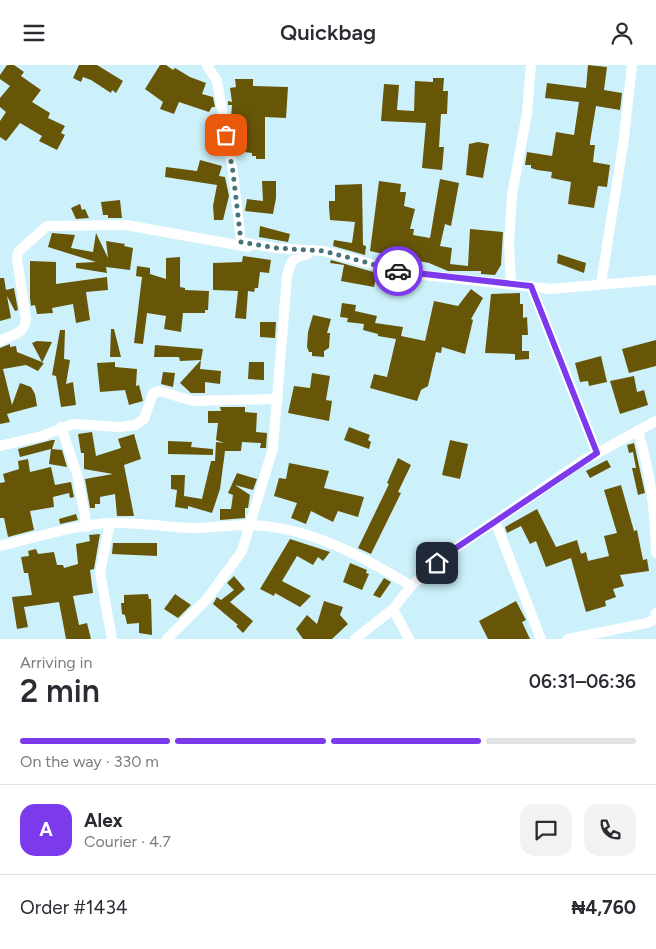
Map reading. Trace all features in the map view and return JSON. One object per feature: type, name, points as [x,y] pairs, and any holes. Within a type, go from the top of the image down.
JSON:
[{"type":"street","points":[[207,65],[217,81],[233,172],[241,242],[276,248],[324,251],[404,273],[551,289],[656,279]]},
{"type":"street","points":[[511,284],[509,243],[512,195],[528,113],[531,65]]},
{"type":"street","points":[[601,284],[624,137],[632,65]]},
{"type":"street","points":[[0,341],[20,333],[25,327],[26,319],[16,258],[18,252],[47,226],[126,225],[295,256],[324,251]]},
{"type":"street","points":[[167,639],[207,599],[226,576],[242,551],[274,448],[287,277],[290,261],[295,256]]},
{"type":"street","points":[[531,286],[597,453]]},
{"type":"street","points":[[0,446],[42,436],[61,427],[74,424],[120,427],[135,425],[144,419],[154,393],[159,391],[193,401],[278,399]]},
{"type":"street","points":[[355,639],[393,609],[411,586],[450,552],[597,453],[656,421]]},
{"type":"street","points":[[61,427],[77,474],[87,527]]},
{"type":"street","points":[[638,430],[654,489],[656,553]]},
{"type":"street","points":[[495,521],[541,639]]},
{"type":"street","points":[[110,523],[100,573],[112,639]]},
{"type":"street","points":[[0,547],[54,533],[110,523],[191,527],[250,525],[281,529],[326,541],[372,562],[411,586]]},
{"type":"street","points":[[393,609],[409,639]]},
{"type":"street","points":[[568,639],[647,623],[655,619],[656,613]]},
{"type":"building","points":[[7,65],[14,65],[24,72],[21,76],[41,90],[32,102],[50,113],[48,118],[65,126],[61,133],[65,135],[57,150],[39,141],[42,136],[20,123],[6,141],[0,137],[0,121],[6,112],[0,107],[0,98],[10,86],[0,79],[0,75]]},
{"type":"building","points":[[79,65],[97,65],[123,81],[116,93],[112,90],[111,93],[91,80],[83,77],[81,82],[73,78]]},
{"type":"building","points":[[160,65],[166,65],[173,70],[175,68],[190,77],[206,83],[202,94],[213,97],[215,107],[212,107],[209,112],[179,102],[174,114],[160,109],[163,102],[145,89]]},
{"type":"building","points":[[588,65],[607,67],[604,90],[622,93],[620,110],[596,106],[590,142],[590,145],[595,145],[593,162],[610,165],[607,187],[598,186],[594,208],[568,204],[571,182],[551,178],[552,172],[537,170],[531,168],[531,165],[525,165],[527,152],[552,156],[556,132],[574,135],[579,102],[545,98],[547,83],[586,88]]},
{"type":"building","points":[[433,78],[444,78],[443,91],[448,91],[447,114],[441,114],[439,147],[444,147],[442,170],[422,168],[426,123],[381,121],[384,84],[399,85],[397,110],[414,111],[415,81],[433,82]]},
{"type":"building","points":[[235,79],[253,79],[253,86],[288,87],[286,118],[265,117],[265,159],[256,159],[256,156],[252,156],[252,153],[244,152],[244,117],[231,117],[232,105],[228,105],[228,101],[232,102],[230,88],[236,87]]},
{"type":"building","points":[[478,142],[489,144],[483,178],[466,175],[469,144]]},
{"type":"building","points":[[200,160],[222,166],[219,176],[225,177],[229,196],[223,220],[214,220],[213,206],[217,185],[165,177],[166,167],[197,171]]},
{"type":"building","points":[[440,179],[459,183],[451,226],[445,224],[440,246],[452,248],[450,264],[468,266],[470,229],[503,232],[501,265],[495,275],[481,274],[481,271],[448,271],[429,263],[409,259],[408,262],[387,258],[388,255],[370,251],[379,181],[401,184],[400,192],[406,192],[404,206],[415,209],[410,229],[414,229],[413,235],[430,238]]},
{"type":"building","points":[[262,181],[276,181],[276,198],[273,214],[245,211],[247,199],[263,201]]},
{"type":"building","points":[[362,184],[363,245],[366,246],[365,255],[333,246],[334,240],[352,243],[355,222],[330,220],[329,207],[329,201],[335,201],[335,185]]},
{"type":"building","points":[[120,200],[122,218],[108,218],[108,215],[103,215],[101,202]]},
{"type":"building","points":[[80,204],[82,210],[85,209],[89,218],[76,219],[71,208]]},
{"type":"building","points":[[260,226],[290,234],[288,242],[259,237]]},
{"type":"building","points":[[52,233],[75,235],[71,248],[93,252],[96,233],[108,258],[106,241],[125,244],[124,246],[133,248],[130,270],[106,267],[107,273],[76,268],[76,263],[96,262],[48,247]]},
{"type":"building","points":[[558,254],[586,263],[584,273],[557,263]]},
{"type":"building","points":[[243,256],[271,260],[269,273],[260,272],[258,288],[255,288],[254,292],[248,291],[246,319],[235,318],[238,291],[213,290],[213,263],[242,262]]},
{"type":"building","points":[[180,257],[180,287],[185,288],[185,290],[209,291],[208,310],[205,310],[205,313],[183,313],[181,332],[164,329],[166,316],[147,313],[143,344],[134,343],[142,277],[136,276],[137,266],[150,268],[150,274],[166,279],[166,258]]},
{"type":"building","points":[[331,260],[377,273],[374,287],[341,281],[344,265],[330,263]]},
{"type":"building","points":[[30,261],[56,262],[56,284],[107,277],[108,290],[86,292],[90,320],[76,323],[73,304],[52,308],[53,313],[37,314],[35,305],[31,306]]},
{"type":"building","points":[[0,278],[4,278],[6,290],[14,288],[18,310],[15,311],[7,296],[11,318],[0,321]]},
{"type":"building","points":[[471,289],[483,298],[471,319],[473,320],[465,354],[442,347],[441,353],[436,352],[428,386],[421,390],[417,401],[370,388],[374,374],[387,377],[396,339],[378,336],[378,334],[363,330],[364,324],[347,322],[348,318],[340,317],[342,303],[356,305],[355,311],[377,316],[375,323],[403,327],[401,336],[425,341],[434,301],[458,306]]},
{"type":"building","points":[[520,293],[520,304],[523,304],[523,318],[527,317],[528,335],[522,335],[522,351],[529,351],[529,359],[515,360],[515,354],[485,353],[491,294]]},
{"type":"building","points":[[313,315],[331,319],[327,333],[330,333],[329,348],[324,351],[324,357],[312,356],[312,352],[309,352],[307,347],[308,332]]},
{"type":"building","points":[[260,322],[276,322],[275,338],[260,337]]},
{"type":"building","points":[[111,329],[114,329],[121,357],[110,357]]},
{"type":"building","points":[[60,330],[65,330],[64,359],[70,360],[66,384],[73,382],[76,405],[61,407],[56,376],[52,375]]},
{"type":"building","points":[[656,340],[656,366],[629,373],[622,349]]},
{"type":"building","points":[[37,341],[52,342],[42,363],[44,363],[38,371],[26,365],[3,369],[12,405],[20,383],[31,387],[35,394],[37,406],[7,414],[10,422],[0,424],[0,348],[10,344],[10,347],[16,346],[17,352],[42,362],[32,343]]},
{"type":"building","points":[[155,345],[203,349],[201,360],[180,361],[179,357],[154,357]]},
{"type":"building","points":[[601,356],[607,382],[589,386],[588,381],[580,382],[575,363]]},
{"type":"building","points":[[201,360],[200,369],[221,371],[220,384],[205,382],[205,393],[191,393],[180,383]]},
{"type":"building","points":[[115,362],[115,367],[137,369],[136,386],[139,385],[143,401],[129,405],[125,390],[100,392],[97,363]]},
{"type":"building","points":[[249,362],[264,362],[264,380],[248,379]]},
{"type":"building","points":[[163,372],[175,373],[173,387],[161,384]]},
{"type":"building","points":[[312,373],[330,376],[326,400],[332,401],[329,421],[288,413],[294,386],[310,388]]},
{"type":"building","points":[[634,376],[637,392],[644,390],[648,405],[620,414],[610,381]]},
{"type":"building","points":[[220,407],[245,407],[245,412],[257,413],[256,432],[267,433],[266,448],[260,448],[261,443],[242,442],[241,451],[225,451],[220,489],[212,513],[188,506],[188,509],[175,507],[177,490],[171,489],[171,475],[185,475],[184,496],[202,499],[211,461],[215,461],[216,442],[224,443],[216,440],[218,423],[208,423],[208,411],[221,411]]},
{"type":"building","points":[[349,427],[370,435],[368,440],[371,442],[369,449],[344,440]]},
{"type":"building","points":[[92,432],[96,456],[121,448],[118,439],[134,434],[141,459],[124,465],[134,516],[117,516],[115,494],[100,497],[100,504],[95,504],[95,508],[90,508],[85,479],[113,474],[84,469],[84,453],[81,453],[78,434]]},
{"type":"building","points":[[55,440],[52,449],[62,450],[67,467],[49,464],[51,449],[20,457],[18,449]]},
{"type":"building","points":[[450,440],[468,444],[460,479],[442,475]]},
{"type":"building","points":[[168,441],[192,442],[191,447],[213,449],[213,455],[168,454]]},
{"type":"building","points":[[634,443],[645,493],[638,495],[632,468],[636,468],[633,452],[629,453],[627,445]]},
{"type":"building","points":[[398,458],[411,465],[398,492],[401,493],[371,554],[358,548],[389,484],[387,483]]},
{"type":"building","points":[[28,459],[30,472],[51,467],[55,485],[71,482],[74,497],[70,498],[69,493],[53,497],[54,507],[30,511],[34,530],[8,537],[4,518],[0,518],[0,483],[5,482],[3,474],[19,469],[18,461]]},
{"type":"building","points":[[607,460],[611,467],[590,478],[586,471]]},
{"type":"building","points":[[289,463],[329,471],[324,488],[364,497],[358,517],[338,511],[333,522],[311,511],[306,524],[291,518],[297,503],[274,496],[279,478],[286,479]]},
{"type":"building","points":[[237,473],[257,479],[253,490],[235,485],[250,495],[248,508],[245,508],[245,518],[220,520],[220,509],[231,509],[233,495],[228,493]]},
{"type":"building","points":[[621,485],[634,531],[637,530],[643,560],[647,559],[649,571],[620,575],[624,586],[613,589],[616,597],[605,601],[606,606],[586,612],[571,558],[546,567],[536,541],[530,544],[521,526],[507,533],[505,527],[537,509],[556,547],[577,540],[581,554],[586,552],[588,561],[609,556],[604,536],[617,533],[604,490]]},
{"type":"building","points":[[76,514],[78,520],[60,524],[59,519]]},
{"type":"building","points":[[100,534],[94,569],[90,570],[93,593],[73,596],[79,625],[87,623],[91,639],[66,639],[59,602],[24,607],[28,627],[17,629],[12,597],[32,595],[28,573],[24,573],[21,557],[29,556],[28,551],[36,549],[38,554],[54,552],[57,565],[63,565],[64,568],[78,564],[76,544],[90,541],[89,535]]},
{"type":"building","points":[[290,539],[330,552],[323,561],[318,557],[313,565],[297,556],[282,581],[311,596],[300,607],[275,593],[274,596],[260,589]]},
{"type":"building","points":[[113,543],[157,543],[157,556],[112,554]]},
{"type":"building","points":[[350,563],[367,570],[366,573],[369,574],[362,590],[343,582]]},
{"type":"building","points":[[234,576],[245,589],[230,602],[253,621],[243,633],[236,626],[238,625],[213,604],[217,597],[221,600],[234,590],[227,583]]},
{"type":"building","points":[[384,578],[391,582],[380,598],[373,595]]},
{"type":"building","points":[[148,594],[149,599],[151,599],[152,635],[139,633],[139,623],[127,624],[125,615],[122,614],[121,603],[124,603],[124,595]]},
{"type":"building","points":[[175,594],[191,605],[178,618],[164,609]]},
{"type":"building","points":[[324,601],[343,607],[340,615],[348,624],[332,639],[303,639],[296,629],[307,615],[317,624]]},
{"type":"building","points":[[516,601],[526,620],[522,622],[530,639],[488,639],[479,621]]},
{"type":"way so far","points":[[226,135],[237,200],[241,242],[276,248],[324,251],[398,271]]},
{"type":"route","points":[[398,271],[531,286],[597,453],[450,552],[437,563]]}]
